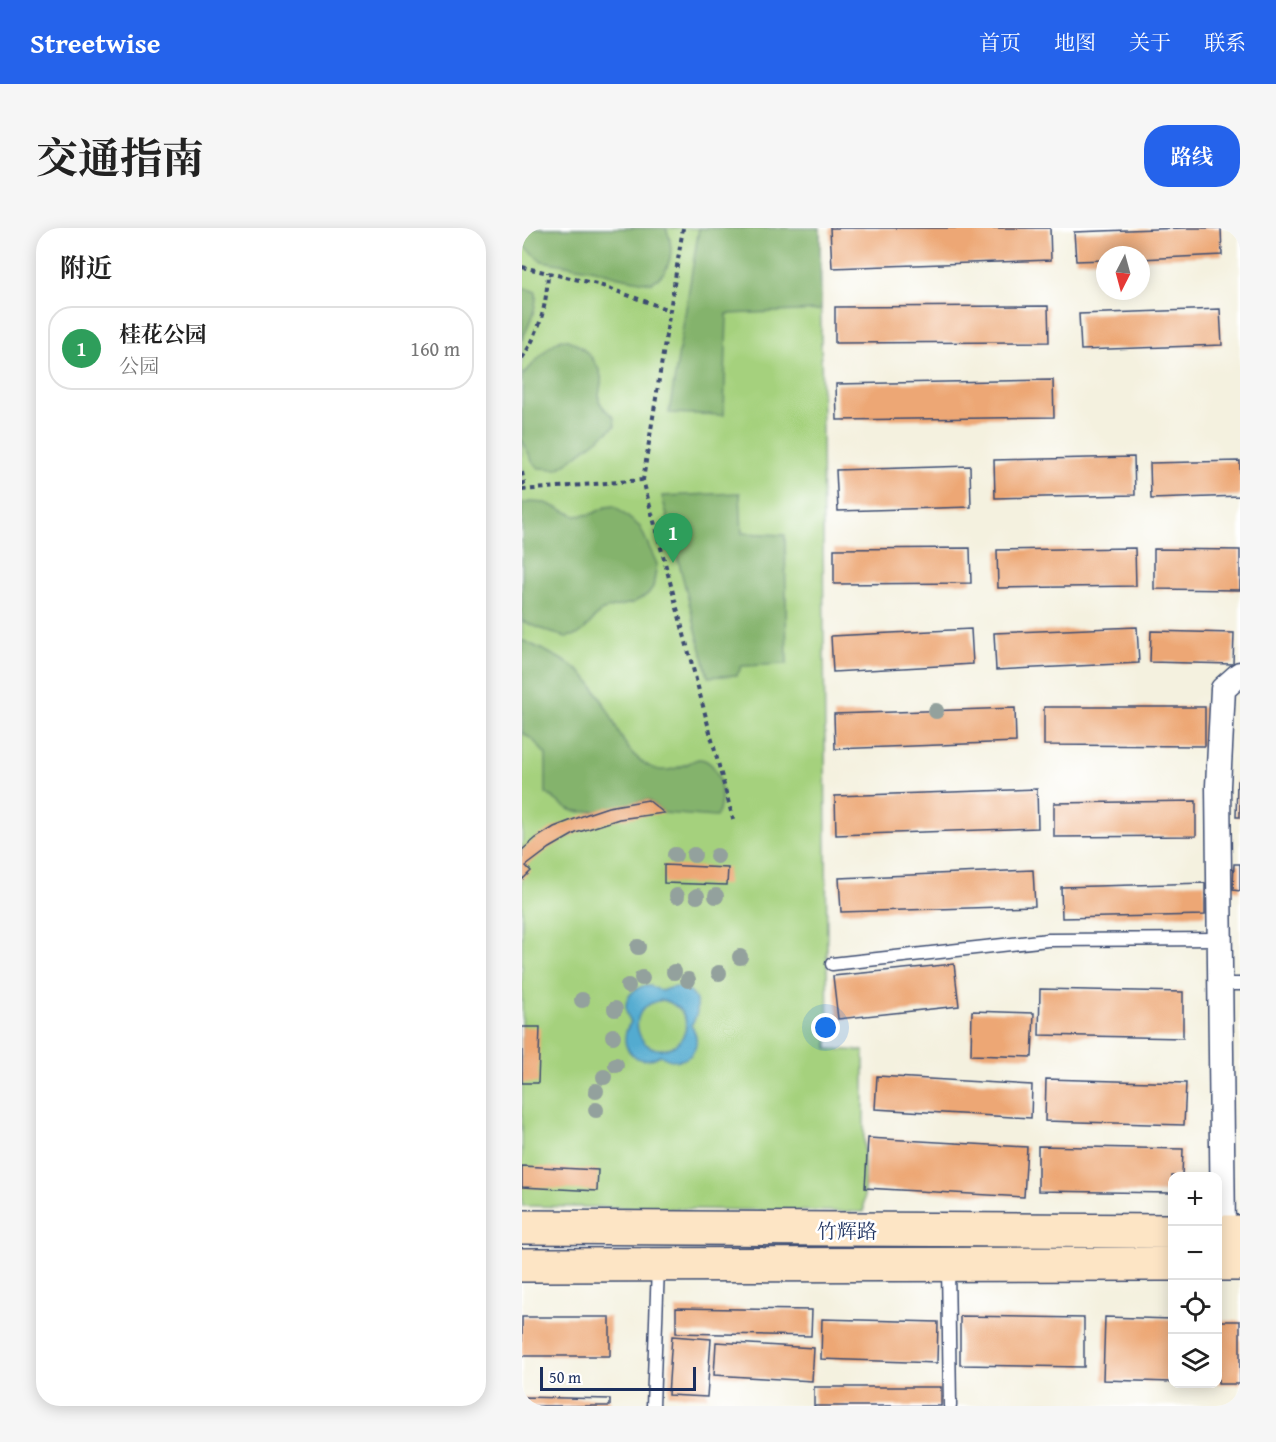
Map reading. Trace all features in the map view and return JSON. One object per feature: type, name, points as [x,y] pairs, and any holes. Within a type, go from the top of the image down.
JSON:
[{"type":"main road","name":"竹辉路","points":[[522,1227],[1168,1231]]},
{"type":"main road","name":"竹辉路","points":[[522,1264],[1168,1264]]},
{"type":"main road","points":[[1222,1264],[1240,1264]]},
{"type":"street","points":[[1227,1232],[1230,984],[1220,939],[1218,786],[1223,689],[1240,674]]},
{"type":"lane","points":[[832,964],[1048,940],[1220,939]]},
{"type":"lane","points":[[653,1406],[658,1264]]},
{"type":"lane","points":[[948,1264],[950,1406]]},
{"type":"path","points":[[683,228],[643,480],[733,819]]},
{"type":"path","points":[[522,267],[597,284],[669,310]]},
{"type":"path","points":[[522,358],[538,330],[547,294],[548,272]]},
{"type":"path","points":[[522,472],[524,490],[643,480]]},
{"type":"green space","points":[[522,228],[820,228],[828,1049],[864,1051],[864,1212],[522,1206]]},
{"type":"green space","points":[[529,228],[666,228],[669,236],[670,259],[663,273],[651,283],[542,261],[522,245],[522,235]]},
{"type":"green space","points":[[699,228],[820,228],[821,310],[727,314],[724,415],[669,413]]},
{"type":"green space","points":[[522,287],[536,292],[536,298],[530,323],[522,340]]},
{"type":"green space","points":[[561,339],[580,347],[595,363],[601,379],[599,400],[603,408],[614,418],[615,426],[557,469],[539,468],[533,463],[522,439],[522,376],[548,348]]},
{"type":"green space","points":[[740,493],[742,533],[785,535],[787,664],[742,666],[737,675],[708,677],[662,496]]},
{"type":"green space","points":[[546,503],[576,516],[592,514],[614,506],[640,527],[657,564],[653,587],[648,594],[633,603],[601,611],[577,635],[566,637],[522,621],[522,504]]},
{"type":"green space","points":[[522,640],[566,662],[582,673],[595,688],[631,752],[644,763],[655,769],[665,770],[699,759],[713,766],[721,792],[721,802],[716,817],[664,813],[648,800],[596,811],[576,811],[569,809],[546,793],[546,755],[534,741],[522,732]]},
{"type":"water","points":[[643,986],[662,991],[679,988],[687,990],[692,995],[697,1008],[691,1025],[696,1042],[695,1049],[685,1059],[669,1059],[660,1055],[651,1059],[643,1059],[630,1053],[625,1039],[631,1022],[626,1006],[629,996]],"holes":[[[663,1000],[682,1012],[686,1022],[683,1036],[671,1047],[659,1049],[649,1046],[642,1040],[638,1031],[641,1011],[650,1004]]]},
{"type":"building","points":[[830,228],[1050,228],[1051,260],[832,268]]},
{"type":"building","points":[[1221,228],[1222,255],[1150,259],[1150,246],[1096,246],[1096,260],[1076,261],[1074,232]]},
{"type":"building","points":[[1048,306],[1049,342],[835,343],[835,307]]},
{"type":"building","points":[[1220,309],[1222,345],[1081,350],[1079,314]]},
{"type":"building","points":[[1053,380],[1054,417],[837,420],[836,384]]},
{"type":"building","points":[[1134,457],[1135,495],[995,498],[994,460]]},
{"type":"building","points":[[1240,461],[1240,496],[1151,499],[1150,463]]},
{"type":"building","points":[[970,466],[971,507],[838,511],[836,470]]},
{"type":"building","points":[[970,548],[971,583],[834,584],[834,549]]},
{"type":"building","points":[[1135,548],[1136,586],[998,588],[997,550]]},
{"type":"building","points":[[1154,549],[1240,550],[1240,590],[1154,589]]},
{"type":"building","points":[[1137,627],[1139,663],[996,670],[994,633]]},
{"type":"building","points":[[971,629],[973,664],[833,672],[831,636]]},
{"type":"building","points":[[1151,631],[1234,633],[1233,664],[1150,662]]},
{"type":"building","points":[[1044,707],[1205,707],[1205,746],[1044,745]]},
{"type":"building","points":[[1015,708],[1016,742],[835,749],[834,714]]},
{"type":"building","points":[[1237,781],[1240,781],[1240,817],[1236,817]]},
{"type":"building","points":[[1037,789],[1038,828],[836,835],[835,796]]},
{"type":"building","points":[[648,800],[664,813],[619,819],[576,833],[550,848],[526,866],[531,871],[522,880],[522,850],[536,838],[554,827],[590,813],[608,807]]},
{"type":"building","points":[[1196,801],[1196,836],[1054,837],[1054,803]]},
{"type":"building","points":[[1234,864],[1240,864],[1240,891],[1233,890]]},
{"type":"building","points":[[664,865],[728,868],[727,885],[664,883]]},
{"type":"building","points":[[1033,870],[1035,906],[841,912],[839,878]]},
{"type":"building","points":[[1205,883],[1205,915],[1062,918],[1061,887]]},
{"type":"building","points":[[954,964],[959,1006],[838,1019],[833,976]]},
{"type":"building","points":[[1040,989],[1183,992],[1183,1038],[1039,1035]]},
{"type":"building","points":[[972,1011],[1034,1013],[1032,1057],[971,1055]]},
{"type":"building","points":[[522,1027],[540,1027],[538,1083],[522,1083]]},
{"type":"building","points":[[877,1076],[1032,1085],[1031,1118],[875,1109]]},
{"type":"building","points":[[1046,1079],[1186,1083],[1184,1125],[1045,1121]]},
{"type":"building","points":[[868,1138],[1027,1147],[1024,1197],[865,1188]]},
{"type":"building","points":[[1038,1146],[1183,1149],[1182,1172],[1168,1172],[1168,1193],[1038,1191]]},
{"type":"building","points":[[522,1166],[598,1170],[597,1191],[522,1187]]},
{"type":"building","points":[[676,1308],[812,1310],[811,1336],[676,1333]]},
{"type":"building","points":[[960,1316],[1084,1318],[1084,1367],[960,1365]]},
{"type":"building","points":[[522,1317],[610,1317],[610,1356],[522,1356]]},
{"type":"building","points":[[1105,1317],[1168,1319],[1168,1382],[1103,1380]]},
{"type":"building","points":[[822,1319],[938,1322],[937,1363],[821,1359]]},
{"type":"building","points":[[1222,1321],[1240,1321],[1240,1384],[1222,1384]]},
{"type":"building","points":[[672,1336],[711,1339],[707,1397],[668,1395]]},
{"type":"building","points":[[716,1342],[814,1348],[812,1381],[714,1375]]},
{"type":"building","points":[[814,1387],[941,1387],[941,1406],[814,1406]]},
{"type":"building","points":[[522,1397],[610,1399],[610,1406],[522,1406]]},
{"type":"place","name":"桂花公园","points":[[673,563]]}]
